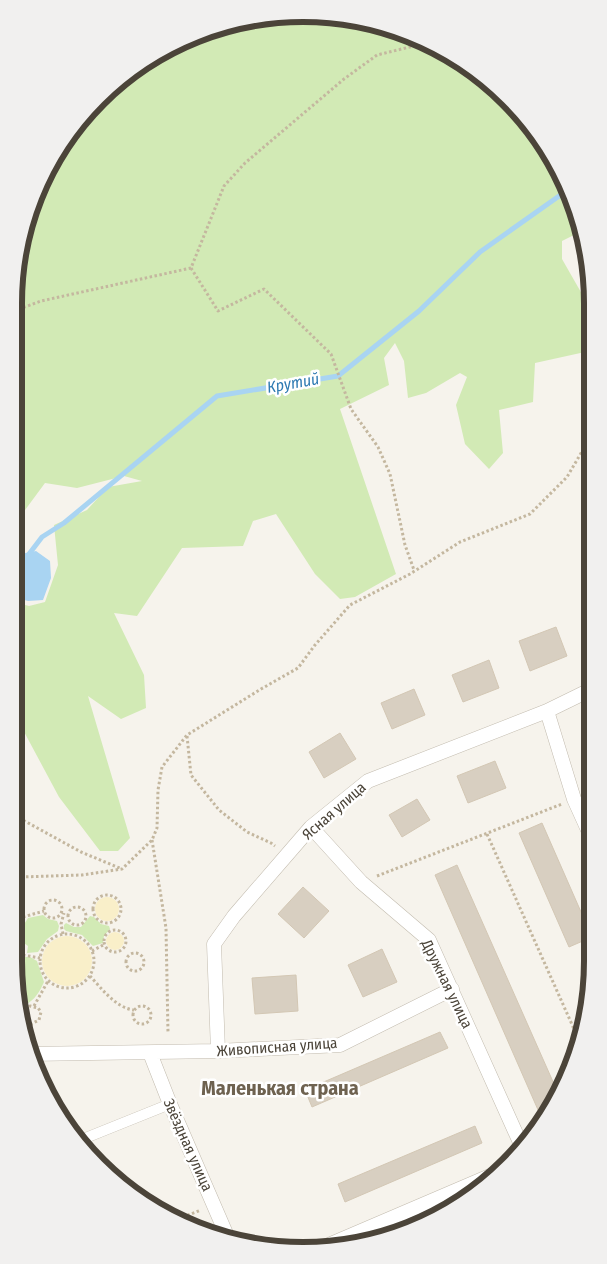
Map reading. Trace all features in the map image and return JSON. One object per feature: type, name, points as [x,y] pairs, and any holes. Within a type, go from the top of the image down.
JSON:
[{"type":"street","name":"Ясная улица","points":[[218,1051],[214,944],[234,916],[311,827],[368,781],[547,711],[584,694]]},
{"type":"street","points":[[547,711],[574,799],[584,821]]},
{"type":"street","name":"Дружная улица","points":[[311,827],[362,882],[428,940],[452,989],[519,1141]]},
{"type":"street","name":"Живописная улица","points":[[38,1054],[218,1051],[340,1045],[452,989]]},
{"type":"street","name":"Звёздная улица","points":[[150,1053],[225,1230]]},
{"type":"street","points":[[85,1137],[170,1104]]},
{"type":"street","points":[[344,1238],[477,1182]]},
{"type":"path","points":[[191,268],[224,186],[245,163],[344,79],[377,55],[414,45]]},
{"type":"path","points":[[22,308],[41,301],[191,268]]},
{"type":"path","points":[[191,268],[218,311],[264,289],[331,354],[351,409],[378,447],[390,474],[406,545],[414,570]]},
{"type":"path","points":[[168,1033],[166,928],[152,840],[156,828],[158,790],[162,767],[187,735],[298,668],[315,645],[350,605],[460,542],[530,514],[567,477],[584,448]]},
{"type":"path","points":[[187,735],[191,776],[219,810],[247,832],[271,843],[286,857]]},
{"type":"path","points":[[362,882],[574,799]]},
{"type":"path","points":[[22,820],[81,852],[122,869]]},
{"type":"path","points":[[487,834],[575,1032]]},
{"type":"path","points":[[22,876],[82,875],[122,869],[152,840]]},
{"type":"path","points":[[108,895],[114,896],[120,905],[119,915],[111,922],[100,921],[94,912],[95,902],[98,898],[108,895]]},
{"type":"path","points":[[44,911],[46,903],[53,899],[61,903],[65,913],[70,922],[77,925],[84,922],[86,914],[85,910],[77,907],[65,913],[52,918],[44,911]]},
{"type":"path","points":[[22,921],[23,917],[44,911]]},
{"type":"path","points":[[86,914],[94,912]]},
{"type":"path","points":[[63,934],[61,924],[65,913]]},
{"type":"path","points":[[111,922],[113,930]]},
{"type":"path","points":[[113,930],[118,930],[125,936],[126,945],[123,949],[115,952],[111,951],[105,944],[106,935],[113,930]]},
{"type":"path","points":[[63,934],[70,934],[83,939],[92,951],[94,963],[90,976],[82,984],[70,988],[59,987],[48,981],[41,970],[40,958],[42,951],[50,940],[63,934]]},
{"type":"path","points":[[92,951],[105,944]]},
{"type":"path","points":[[22,948],[23,955],[40,958]]},
{"type":"path","points":[[123,949],[128,955]]},
{"type":"path","points":[[133,952],[141,954],[144,958],[143,967],[140,970],[131,970],[126,963],[128,955],[133,952]]},
{"type":"path","points":[[90,976],[113,1000],[134,1010]]},
{"type":"path","points":[[34,1006],[48,981]]},
{"type":"path","points":[[27,1008],[34,1006]]},
{"type":"path","points":[[30,1023],[36,1024],[39,1020],[40,1012],[34,1006]]},
{"type":"path","points":[[138,1006],[147,1007],[151,1011],[152,1016],[146,1024],[137,1023],[134,1019],[134,1010],[138,1006]]},
{"type":"path","points":[[186,1216],[214,1204]]},
{"type":"green space","points":[[304,22],[358,28],[394,37],[428,51],[460,70],[489,92],[515,118],[537,147],[556,179],[575,231],[576,234],[562,241],[562,259],[584,298],[584,352],[535,363],[533,402],[499,410],[503,453],[489,469],[465,444],[456,405],[467,377],[460,373],[426,393],[408,398],[404,361],[395,343],[384,358],[389,385],[340,409],[396,574],[355,597],[340,599],[315,574],[276,514],[253,521],[243,546],[182,548],[137,616],[114,613],[144,675],[146,708],[121,719],[88,696],[130,838],[118,851],[100,851],[59,797],[22,728],[22,604],[29,606],[45,602],[58,565],[54,525],[87,510],[108,487],[142,481],[124,476],[77,488],[45,483],[22,514],[22,304],[25,267],[32,231],[51,179],[70,147],[92,118],[118,92],[147,70],[179,51],[213,37],[249,28]]},
{"type":"green space","points":[[43,915],[48,919],[57,921],[59,926],[58,931],[47,939],[38,952],[27,953],[28,946],[22,942],[22,927],[28,918]]},
{"type":"green space","points":[[90,916],[94,917],[101,924],[109,926],[110,929],[104,936],[103,943],[93,946],[82,935],[64,929],[66,923],[74,927],[81,927]]},
{"type":"green space","points":[[30,957],[37,961],[44,982],[37,995],[26,1004],[23,979],[22,959]]},
{"type":"sand","points":[[107,897],[115,901],[119,909],[115,917],[107,921],[99,917],[95,909],[99,901]]},
{"type":"sand","points":[[115,932],[121,935],[124,941],[121,947],[115,950],[109,947],[106,941],[109,935]]},
{"type":"sand","points":[[67,936],[81,940],[88,947],[92,961],[88,975],[81,982],[67,986],[53,982],[46,975],[42,961],[46,947],[53,940]]},
{"type":"water","points":[[36,551],[50,561],[51,578],[43,600],[28,601],[22,599],[22,554]]},
{"type":"building","points":[[556,627],[567,656],[530,671],[519,641]]},
{"type":"building","points":[[489,660],[499,688],[463,702],[452,675]]},
{"type":"building","points":[[414,689],[425,715],[392,729],[381,703]]},
{"type":"building","points":[[340,733],[356,759],[324,778],[309,752]]},
{"type":"building","points":[[495,761],[506,788],[468,803],[457,776]]},
{"type":"building","points":[[417,799],[430,820],[402,837],[389,815]]},
{"type":"building","points":[[542,823],[584,919],[584,940],[569,947],[519,833]]},
{"type":"building","points":[[457,865],[555,1087],[539,1113],[435,875]]},
{"type":"building","points":[[303,887],[329,911],[304,938],[278,914]]},
{"type":"building","points":[[382,949],[397,982],[363,997],[348,965]]},
{"type":"building","points":[[296,975],[298,1011],[255,1014],[252,978]]},
{"type":"building","points":[[440,1032],[448,1048],[312,1107],[305,1090]]},
{"type":"building","points":[[475,1126],[482,1143],[345,1202],[338,1184]]},
{"type":"waterway","name":"Крутий","points":[[26,558],[42,537],[64,523],[217,396],[338,376],[419,311],[480,252],[562,194]]},
{"type":"district","name":"Маленькая страна","points":[[280,1088]]}]
